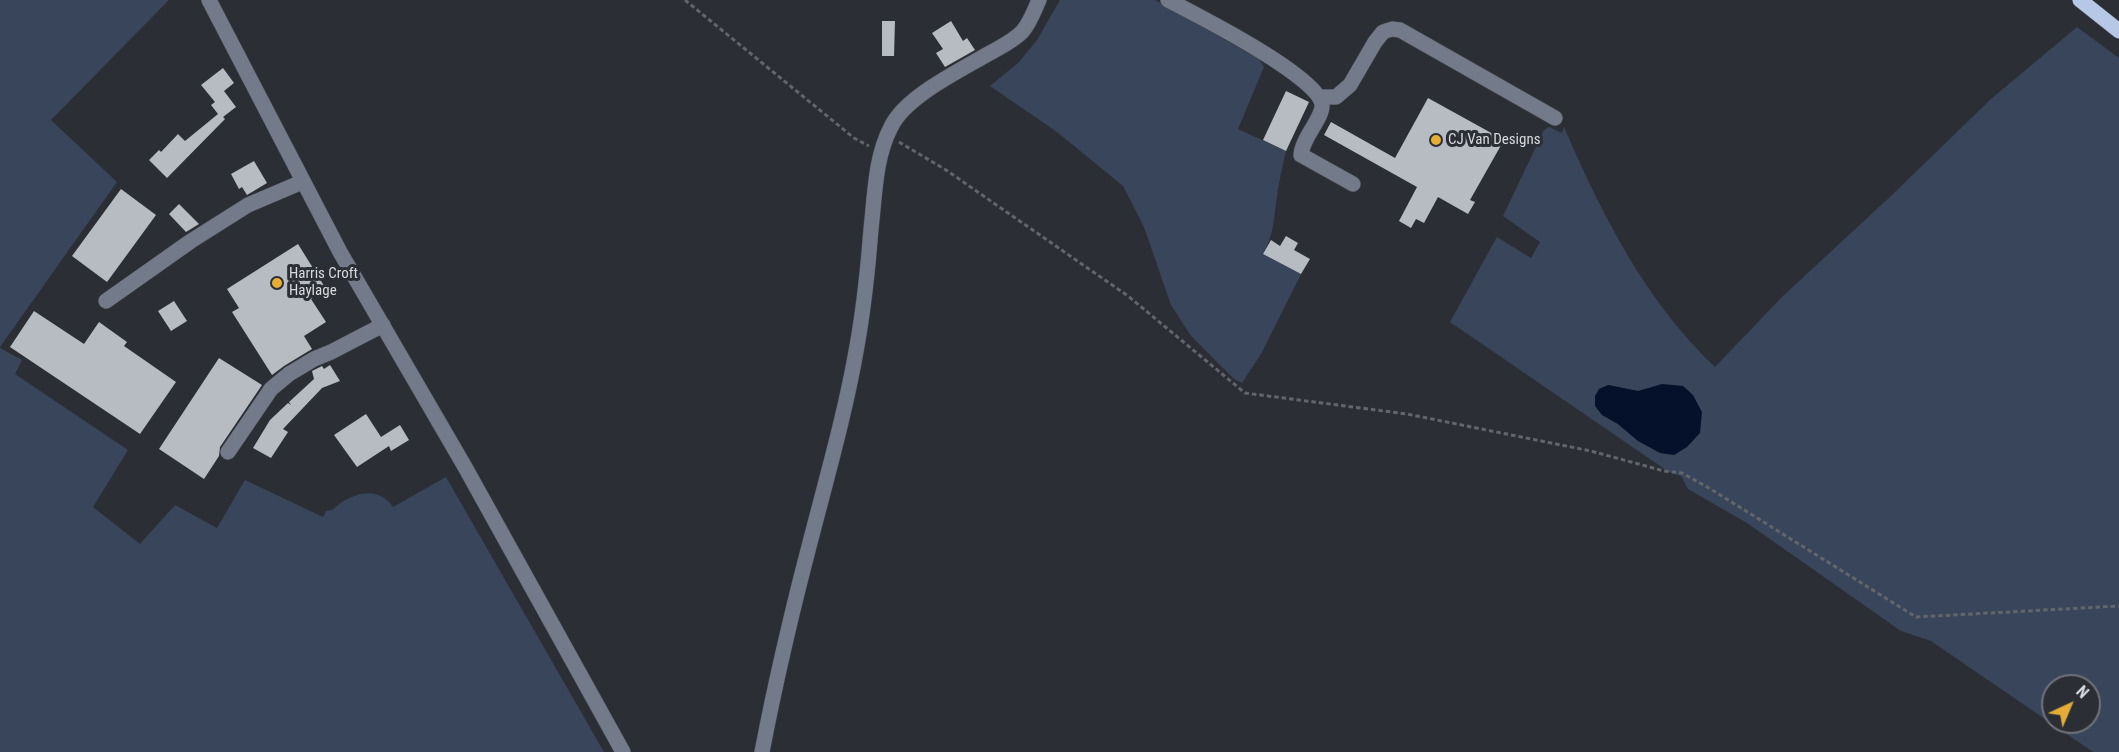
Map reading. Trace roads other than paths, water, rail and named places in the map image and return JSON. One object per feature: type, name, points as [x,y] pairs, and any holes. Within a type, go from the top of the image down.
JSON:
[{"type":"main road","points":[[2080,0],[2119,32]]},
{"type":"street","points":[[209,0],[340,252],[623,752]]},
{"type":"street","points":[[762,752],[797,592],[857,346],[874,197],[887,135],[901,112],[917,98],[940,81],[1001,47],[1021,33],[1033,15],[1039,0]]},
{"type":"street","points":[[1168,0],[1271,57],[1295,74],[1321,98],[1323,108],[1302,147],[1301,155],[1353,184]]},
{"type":"street","points":[[1321,98],[1336,98],[1350,85],[1375,42],[1383,32],[1392,29],[1400,30],[1554,118]]},
{"type":"street","points":[[106,301],[191,241],[248,205],[302,182]]},
{"type":"street","points":[[228,452],[271,390],[289,374],[383,325]]},
{"type":"place","name":"CJ Van Designs","points":[[1436,140]]},
{"type":"place","name":"Harris Croft Haylage","points":[[277,283]]}]
